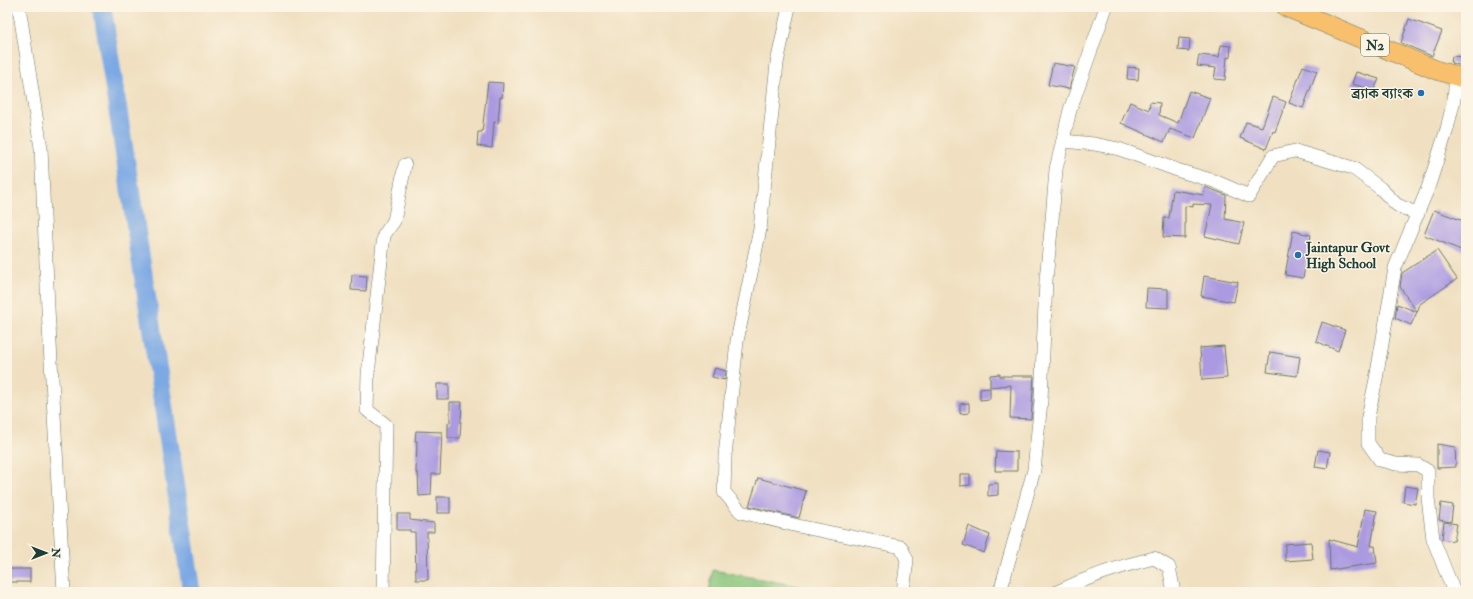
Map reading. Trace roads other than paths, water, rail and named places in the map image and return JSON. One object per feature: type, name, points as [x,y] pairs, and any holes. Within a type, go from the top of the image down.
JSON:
[{"type":"highway","name":"N2","points":[[1286,7],[1316,13],[1436,70],[1461,77]]},
{"type":"street","points":[[19,7],[41,148],[48,308],[64,592]]},
{"type":"street","points":[[789,7],[778,63],[760,229],[737,341],[725,456],[724,492],[741,512],[901,547],[906,560],[903,592]]},
{"type":"street","points":[[1000,592],[1034,470],[1041,401],[1046,280],[1056,169],[1070,110],[1106,7]]},
{"type":"street","points":[[1454,592],[1433,539],[1428,498],[1428,472],[1418,465],[1396,464],[1380,460],[1368,444],[1368,417],[1395,268],[1428,188],[1447,129],[1461,77]]},
{"type":"street","points":[[1062,141],[1094,144],[1119,149],[1180,171],[1214,180],[1249,196],[1273,156],[1295,151],[1353,168],[1380,188],[1397,205],[1418,214]]},
{"type":"street","points":[[383,592],[386,424],[367,410],[368,374],[384,235],[394,221],[405,166]]},
{"type":"street","points":[[1057,592],[1084,580],[1134,563],[1154,558],[1169,567],[1174,592]]},
{"type":"waterway","points":[[102,7],[192,592]]},
{"type":"place","name":"ব্র্যাক ব্যাংক","points":[[1421,93]]},
{"type":"place","name":"Jaintapur Govt High School","points":[[1298,255]]}]
